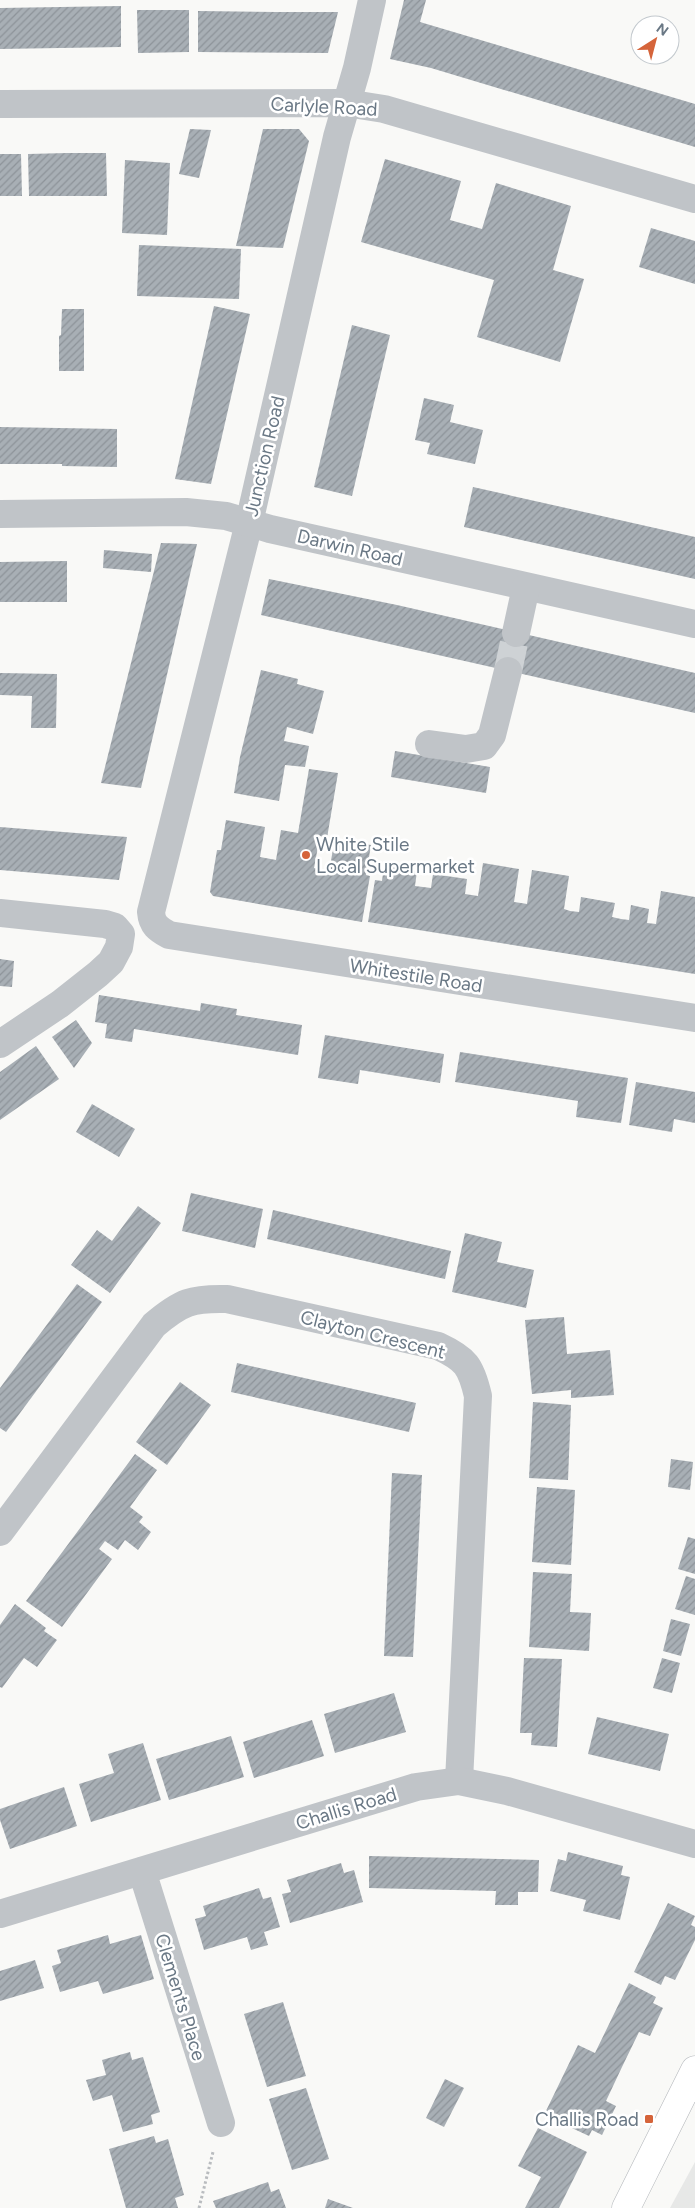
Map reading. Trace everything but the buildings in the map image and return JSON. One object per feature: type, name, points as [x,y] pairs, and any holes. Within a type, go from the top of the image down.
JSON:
[{"type":"main road","points":[[626,2208],[695,2070]]},
{"type":"street","name":"Junction Road","points":[[152,912],[249,522],[346,103],[357,68],[372,0]]},
{"type":"street","name":"Carlyle Road","points":[[0,104],[346,103],[384,109],[695,199]]},
{"type":"street","name":"Darwin Road","points":[[0,514],[186,512],[226,516],[526,587],[695,624]]},
{"type":"street","points":[[516,633],[526,587]]},
{"type":"street","points":[[429,744],[466,749],[484,746],[492,735],[508,671]]},
{"type":"street","name":"Whitestile Road","points":[[152,912],[152,919],[156,928],[169,935],[695,1018]]},
{"type":"street","points":[[0,913],[105,924],[114,927],[121,934],[119,947],[111,962],[98,974],[60,1004],[0,1044]]},
{"type":"street","name":"Clayton Crescent","points":[[0,1532],[154,1325],[175,1308],[200,1298],[227,1299],[438,1346],[459,1356],[473,1375],[478,1396],[459,1782]]},
{"type":"street","name":"Challis Road","points":[[0,1914],[416,1787],[459,1782],[507,1791],[695,1844]]},
{"type":"street","name":"Clements Place","points":[[142,1871],[221,2123]]},
{"type":"path","points":[[199,2208],[221,2123]]},
{"type":"shaded area","points":[[695,2162],[695,2208],[670,2208]]},
{"type":"tunnel","points":[[508,671],[516,633]]},
{"type":"place","name":"White Stile Local Supermarket","points":[[306,855]]},
{"type":"place","name":"Challis Road","points":[[649,2119]]}]
